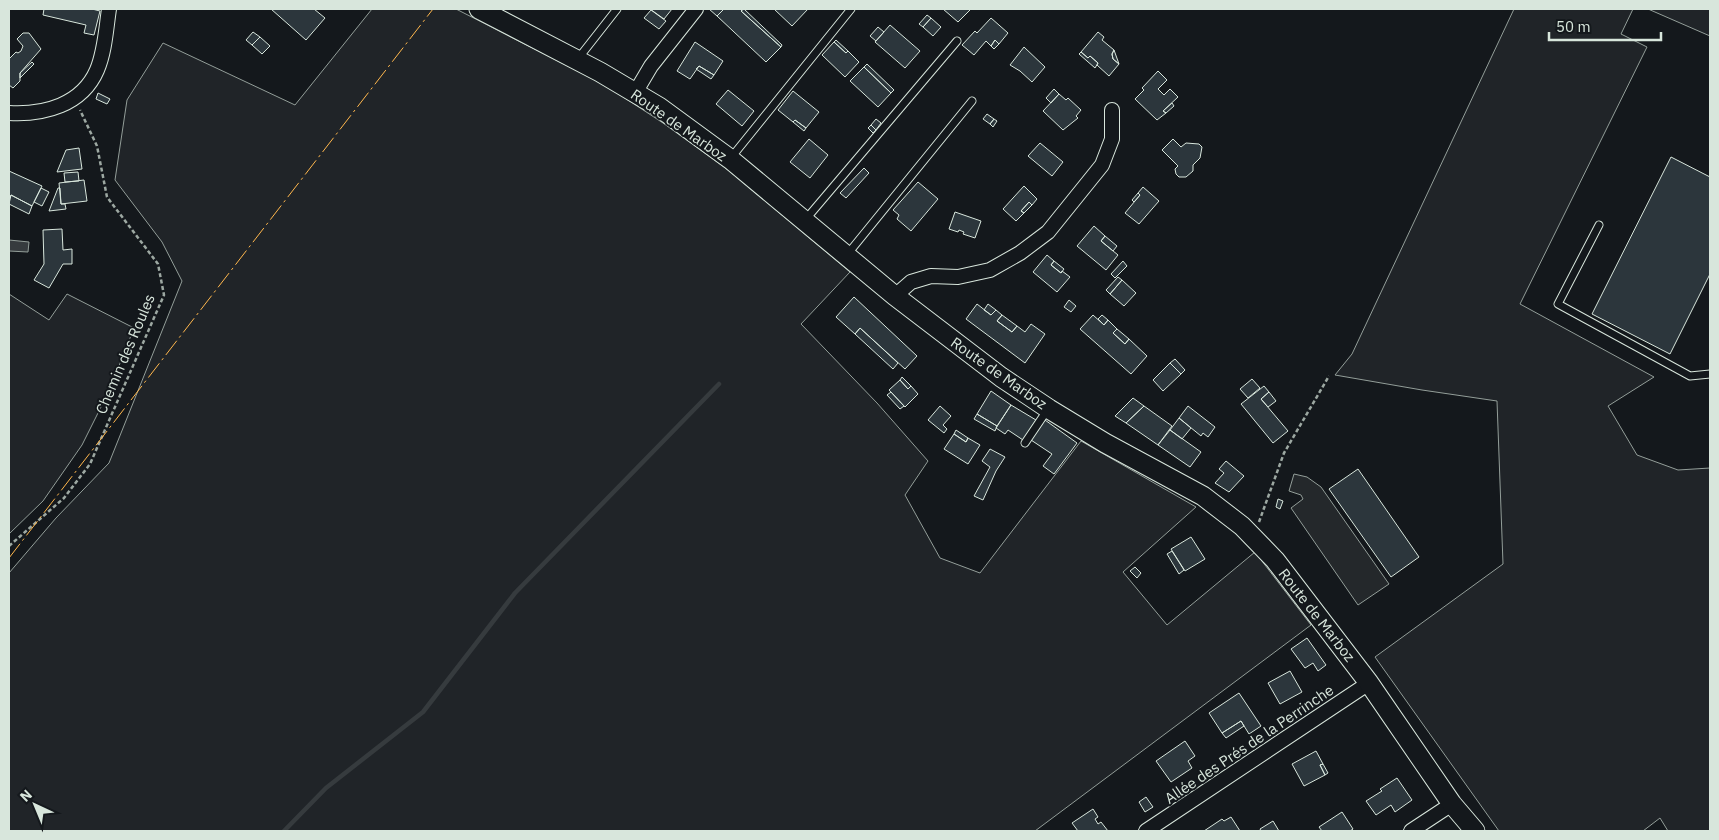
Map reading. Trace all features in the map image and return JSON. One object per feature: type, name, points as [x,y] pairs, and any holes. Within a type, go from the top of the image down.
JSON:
[{"type":"main road","name":"Route de Marboz","points":[[479,9],[635,92],[683,124],[730,159],[895,296],[1001,377],[1048,409],[1203,496],[1242,526],[1275,560],[1370,683],[1452,804],[1467,831]]},
{"type":"main road","name":"Route de Marboz","points":[[1452,804],[1475,831]]},
{"type":"street","points":[[9,113],[38,112],[57,107],[75,98],[88,86],[97,70],[104,46],[109,9]]},
{"type":"street","points":[[635,92],[651,66],[696,9]]},
{"type":"street","points":[[895,296],[911,282],[931,276],[958,277],[990,270],[1020,253],[1048,232],[1102,165],[1112,139],[1112,110]]},
{"type":"street","name":"Allée des Prés de la Perrinche","points":[[1146,831],[1370,683]]},
{"type":"street","points":[[1411,831],[1452,804]]},
{"type":"lane","points":[[577,60],[616,9]]},
{"type":"lane","points":[[730,159],[851,9]]},
{"type":"lane","points":[[804,222],[957,41]]},
{"type":"lane","points":[[846,256],[972,101]]},
{"type":"lane","points":[[1599,225],[1558,304],[1690,376],[1710,374]]},
{"type":"lane","points":[[1025,443],[1048,409]]},
{"type":"path","name":"Chemin des Roules","points":[[9,546],[64,498],[90,464],[164,295],[158,264],[106,197],[97,146],[75,98]]},
{"type":"path","points":[[1254,537],[1284,453],[1329,376]]},
{"type":"shaded area","points":[[372,9],[456,9],[605,85],[663,123],[728,170],[850,272],[801,324],[877,403],[928,461],[905,495],[940,558],[980,573],[1081,441],[1196,507],[1123,572],[1167,625],[1255,552],[1311,625],[1035,831],[9,831],[9,573],[56,518],[109,463],[182,281],[162,242],[115,180],[127,100],[163,43],[295,105]]},
{"type":"shaded area","points":[[1514,9],[1633,9],[1621,34],[1647,47],[1520,304],[1654,377],[1608,406],[1637,455],[1678,470],[1710,468],[1710,831],[1668,831],[1660,818],[1643,831],[1499,831],[1375,657],[1503,564],[1497,401],[1335,375],[1352,354]]},
{"type":"shaded area","points":[[1648,9],[1710,9],[1710,36]]},
{"type":"shaded area","points":[[9,240],[29,242],[28,252],[9,251]]},
{"type":"shaded area","points":[[9,294],[49,320],[67,294],[134,328],[109,391],[82,445],[43,501],[9,534]]},
{"type":"shaded area","points":[[1294,474],[1307,477],[1321,487],[1389,584],[1358,605],[1291,508],[1303,499],[1301,495],[1289,491]]},
{"type":"building","points":[[44,9],[92,9],[100,11],[94,35],[84,33],[86,25],[43,15]]},
{"type":"building","points":[[271,9],[314,9],[325,18],[306,40]]},
{"type":"building","points":[[650,9],[672,9],[664,19]]},
{"type":"building","points":[[709,9],[724,9],[717,16]]},
{"type":"building","points":[[724,9],[743,9],[741,11],[781,47],[766,62],[717,16]]},
{"type":"building","points":[[744,9],[782,45],[781,47],[741,11]]},
{"type":"building","points":[[774,9],[808,9],[792,26]]},
{"type":"building","points":[[943,9],[971,9],[958,22]]},
{"type":"building","points":[[651,10],[666,21],[659,29],[644,18]]},
{"type":"building","points":[[927,15],[931,18],[923,27],[919,24]]},
{"type":"building","points":[[931,18],[941,27],[933,36],[923,27]]},
{"type":"building","points":[[991,18],[1008,33],[999,44],[995,40],[991,46],[986,41],[974,55],[962,45]]},
{"type":"building","points":[[890,25],[920,51],[905,68],[875,42]]},
{"type":"building","points":[[878,27],[884,32],[876,41],[870,36]]},
{"type":"building","points":[[253,32],[260,37],[252,45],[246,40]]},
{"type":"building","points":[[1098,32],[1104,37],[1102,40],[1114,50],[1112,54],[1113,59],[1119,64],[1109,76],[1090,56],[1088,58],[1081,52]]},
{"type":"building","points":[[23,33],[29,33],[41,49],[20,73],[20,81],[13,88],[9,85],[9,59],[16,52],[21,51],[23,46],[17,39]]},
{"type":"building","points":[[260,37],[270,46],[262,54],[252,45]]},
{"type":"building","points":[[836,40],[848,51],[846,53],[834,42]]},
{"type":"building","points":[[995,40],[999,44],[994,49],[991,46]]},
{"type":"building","points":[[695,42],[723,61],[714,75],[699,66],[690,79],[677,71]]},
{"type":"building","points":[[834,42],[846,53],[848,51],[859,62],[845,77],[822,55]]},
{"type":"building","points":[[1024,47],[1045,67],[1032,82],[1010,65]]},
{"type":"building","points":[[1114,50],[1119,64],[1113,59],[1112,54]]},
{"type":"building","points":[[1081,52],[1088,58],[1090,56],[1098,63],[1095,68],[1079,54]]},
{"type":"building","points":[[32,62],[34,64],[20,78],[20,73]]},
{"type":"building","points":[[867,64],[894,90],[891,93],[864,67]]},
{"type":"building","points":[[699,66],[714,75],[711,79],[696,69]]},
{"type":"building","points":[[864,67],[891,93],[878,107],[850,81]]},
{"type":"building","points":[[1158,71],[1167,80],[1158,89],[1164,95],[1170,89],[1178,97],[1163,111],[1166,113],[1157,120],[1135,99],[1144,90],[1142,88]]},
{"type":"building","points":[[1054,89],[1059,94],[1051,103],[1046,98]]},
{"type":"building","points":[[728,90],[754,111],[742,126],[716,104]]},
{"type":"building","points":[[793,91],[819,112],[806,128],[795,120],[793,122],[778,110]]},
{"type":"building","points":[[98,93],[110,99],[107,104],[96,99]]},
{"type":"building","points":[[1059,94],[1066,100],[1068,98],[1081,110],[1076,116],[1078,118],[1063,130],[1043,111]]},
{"type":"building","points":[[1172,103],[1174,106],[1166,113],[1163,111]]},
{"type":"building","points":[[987,114],[994,119],[990,124],[983,119]]},
{"type":"building","points":[[876,119],[881,123],[876,130],[871,125]]},
{"type":"building","points":[[994,119],[997,121],[993,127],[990,124]]},
{"type":"building","points":[[795,120],[806,128],[804,131],[793,122]]},
{"type":"building","points":[[871,125],[876,130],[873,133],[868,128]]},
{"type":"building","points":[[809,139],[828,155],[810,178],[790,162]]},
{"type":"building","points":[[1173,139],[1181,147],[1186,143],[1199,144],[1202,147],[1200,158],[1193,165],[1193,171],[1186,177],[1179,177],[1176,174],[1175,169],[1178,166],[1162,150]]},
{"type":"building","points":[[1040,143],[1063,162],[1052,176],[1028,156]]},
{"type":"building","points":[[79,148],[82,169],[57,172],[66,150]]},
{"type":"building","points":[[1671,157],[1710,177],[1710,274],[1670,354],[1592,314]]},
{"type":"building","points":[[864,168],[869,173],[846,198],[840,193]]},
{"type":"building","points":[[9,171],[42,186],[32,206],[11,195],[9,200]]},
{"type":"building","points":[[78,172],[79,181],[65,182],[64,173]]},
{"type":"building","points":[[84,180],[87,201],[61,204],[59,183]]},
{"type":"building","points":[[918,182],[938,199],[911,231],[897,219],[899,215],[893,210]]},
{"type":"building","points":[[1024,186],[1037,199],[1032,205],[1029,202],[1021,211],[1024,213],[1016,221],[1003,209]]},
{"type":"building","points":[[1143,187],[1159,201],[1139,224],[1125,213],[1140,195],[1138,193]]},
{"type":"building","points":[[41,188],[49,192],[42,206],[34,202]]},
{"type":"building","points":[[58,188],[60,188],[61,204],[65,204],[66,209],[49,211]]},
{"type":"building","points":[[1138,193],[1140,195],[1134,202],[1132,200]]},
{"type":"building","points":[[11,195],[32,206],[29,214],[9,204]]},
{"type":"building","points":[[1029,202],[1032,205],[1024,213],[1021,211]]},
{"type":"building","points":[[955,212],[981,221],[975,238],[963,234],[964,232],[959,230],[958,232],[949,229]]},
{"type":"building","points":[[1094,226],[1105,236],[1101,241],[1118,255],[1106,270],[1077,246]]},
{"type":"building","points":[[62,229],[63,250],[72,249],[72,264],[63,264],[49,288],[34,280],[44,264],[43,230]]},
{"type":"building","points":[[1105,236],[1117,246],[1113,251],[1101,241]]},
{"type":"building","points":[[1047,255],[1054,261],[1051,265],[1070,277],[1057,292],[1033,272]]},
{"type":"building","points":[[1054,261],[1064,269],[1061,273],[1051,265]]},
{"type":"building","points":[[1123,261],[1127,266],[1115,278],[1111,274]]},
{"type":"building","points":[[1118,277],[1122,280],[1110,294],[1106,290]]},
{"type":"building","points":[[1122,280],[1136,293],[1124,306],[1110,294]]},
{"type":"building","points":[[854,297],[917,356],[905,369],[860,328],[855,334],[836,317]]},
{"type":"building","points":[[1069,300],[1076,306],[1071,312],[1064,307]]},
{"type":"building","points":[[977,304],[991,315],[996,310],[1002,315],[997,321],[1012,332],[1017,326],[1025,332],[1031,324],[1045,334],[1025,363],[966,319]]},
{"type":"building","points":[[988,304],[996,310],[991,315],[984,310]]},
{"type":"building","points":[[1002,315],[1017,326],[1012,332],[997,321]]},
{"type":"building","points":[[1093,315],[1104,325],[1108,320],[1117,329],[1113,333],[1125,344],[1129,339],[1147,356],[1131,374],[1080,329]]},
{"type":"building","points":[[1102,315],[1108,320],[1104,325],[1098,319]]},
{"type":"building","points":[[860,328],[898,363],[893,369],[855,334]]},
{"type":"building","points":[[1117,329],[1129,339],[1125,344],[1113,333]]},
{"type":"building","points":[[1175,359],[1185,370],[1181,374],[1170,363]]},
{"type":"building","points":[[1170,363],[1181,374],[1163,391],[1153,380]]},
{"type":"building","points":[[902,377],[911,386],[908,389],[900,380]]},
{"type":"building","points":[[1252,379],[1260,388],[1248,398],[1240,389]]},
{"type":"building","points":[[900,380],[908,389],[911,386],[918,394],[905,407],[889,390]]},
{"type":"building","points":[[1264,386],[1269,392],[1261,399],[1288,431],[1273,443],[1241,404]]},
{"type":"building","points":[[991,391],[1011,405],[997,426],[977,414]]},
{"type":"building","points":[[891,392],[904,406],[900,409],[887,395]]},
{"type":"building","points":[[1269,392],[1276,401],[1268,407],[1261,399]]},
{"type":"building","points":[[1133,398],[1144,406],[1126,423],[1115,416]]},
{"type":"building","points":[[1011,405],[1036,420],[1023,440],[1008,430],[1005,434],[996,428]]},
{"type":"building","points":[[940,406],[951,416],[943,425],[947,429],[944,433],[928,420]]},
{"type":"building","points":[[1144,406],[1172,426],[1158,445],[1126,423]]},
{"type":"building","points":[[1188,406],[1215,427],[1208,437],[1203,433],[1201,436],[1179,418]]},
{"type":"building","points":[[977,414],[997,426],[995,431],[974,419]]},
{"type":"building","points":[[1179,418],[1191,428],[1182,439],[1170,430]]},
{"type":"building","points":[[1045,420],[1077,443],[1054,474],[1043,466],[1052,454],[1031,440]]},
{"type":"building","points":[[956,430],[968,438],[966,442],[954,434]]},
{"type":"building","points":[[1170,430],[1201,452],[1190,467],[1158,445]]},
{"type":"building","points":[[954,434],[966,442],[968,438],[980,445],[968,464],[944,449]]},
{"type":"building","points":[[990,449],[1005,457],[996,471],[983,500],[974,496],[990,467],[982,461]]},
{"type":"building","points":[[1226,461],[1244,476],[1229,492],[1215,483],[1224,473],[1219,469]]},
{"type":"building","points":[[1358,469],[1419,557],[1391,577],[1329,489]]},
{"type":"building","points":[[1278,499],[1283,501],[1280,509],[1276,507]]},
{"type":"building","points":[[1191,537],[1205,559],[1185,571],[1171,549]]},
{"type":"building","points":[[1172,551],[1184,570],[1179,574],[1167,554]]},
{"type":"building","points":[[1135,567],[1141,573],[1137,578],[1130,571]]},
{"type":"building","points":[[1307,638],[1326,665],[1318,671],[1313,663],[1305,668],[1291,649]]},
{"type":"building","points":[[1290,671],[1302,692],[1280,704],[1268,683]]},
{"type":"building","points":[[1239,693],[1261,726],[1249,734],[1241,721],[1222,733],[1209,713]]},
{"type":"building","points":[[1241,721],[1244,726],[1226,738],[1222,733]]},
{"type":"building","points":[[1185,741],[1195,756],[1188,761],[1192,768],[1171,782],[1156,761]]},
{"type":"building","points":[[1316,751],[1323,764],[1320,765],[1325,775],[1304,786],[1292,764]]},
{"type":"building","points":[[1323,764],[1328,773],[1325,775],[1320,765]]},
{"type":"building","points":[[1397,778],[1412,800],[1395,812],[1391,805],[1376,815],[1366,801],[1382,791],[1380,789]]},
{"type":"building","points":[[1146,797],[1153,807],[1145,812],[1139,802]]},
{"type":"building","points":[[1093,809],[1098,817],[1095,819],[1098,824],[1101,822],[1108,831],[1078,831],[1072,823]]},
{"type":"building","points":[[1342,812],[1353,829],[1350,831],[1322,831],[1319,827]]},
{"type":"building","points":[[1231,817],[1240,831],[1204,831],[1222,819],[1224,821]]},
{"type":"building","points":[[1273,821],[1279,831],[1261,831],[1260,829]]},
{"type":"waterway","points":[[284,831],[326,788],[423,712],[515,593],[719,384]]},
{"type":"power","points":[[9,558],[433,9]]}]
